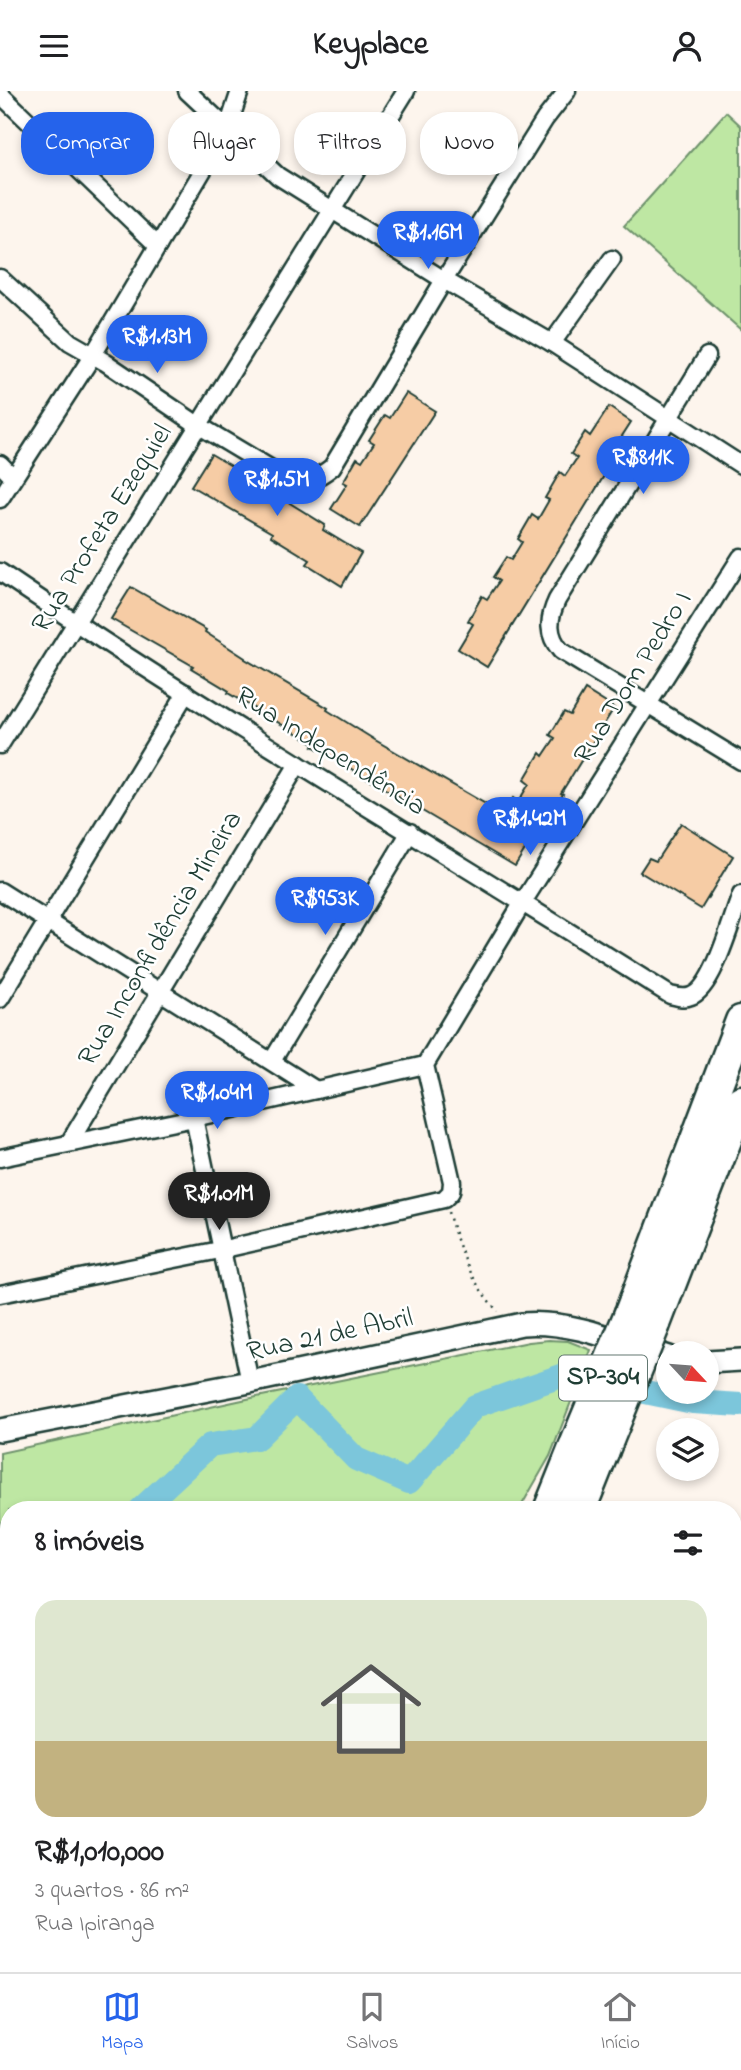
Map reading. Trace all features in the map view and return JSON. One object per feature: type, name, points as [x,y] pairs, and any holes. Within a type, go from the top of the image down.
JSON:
[{"type":"highway","name":"SP-304","points":[[642,1318],[741,1021]]},
{"type":"highway","name":"SP-304","points":[[555,1501],[590,1446],[642,1318],[741,1101]]},
{"type":"highway","name":"SP-304","points":[[581,1501],[590,1446]]},
{"type":"street","points":[[234,112],[240,91]]},
{"type":"street","name":"Rua Profeta Ezequiel","points":[[0,745],[406,91]]},
{"type":"street","points":[[0,278],[70,342],[198,425],[290,480],[318,478],[332,467],[444,280],[545,120],[567,91]]},
{"type":"street","points":[[189,92],[210,112]]},
{"type":"street","points":[[0,94],[158,246]]},
{"type":"street","points":[[0,499],[93,355],[201,175]]},
{"type":"street","points":[[277,175],[444,280],[552,343],[741,465]]},
{"type":"street","points":[[552,343],[612,259]]},
{"type":"street","points":[[707,356],[557,600],[551,613],[551,640],[561,651],[741,761]]},
{"type":"street","points":[[0,464],[13,477]]},
{"type":"street","name":"Rua Dom Pedro I","points":[[425,1065],[523,902],[741,557]]},
{"type":"street","name":"Rua Independência","points":[[0,572],[76,624],[670,995],[691,997],[704,986],[741,895]]},
{"type":"street","points":[[0,999],[186,693]]},
{"type":"street","name":"Rua Inconfidência Mineira","points":[[69,1143],[298,764]]},
{"type":"street","points":[[272,1061],[410,832]]},
{"type":"street","points":[[0,891],[316,1090]]},
{"type":"street","points":[[0,1158],[194,1118],[425,1065],[452,1182],[451,1192],[444,1199],[220,1250],[0,1294]]},
{"type":"street","points":[[194,1118],[250,1382]]},
{"type":"street","name":"Rua 21 de Abril","points":[[0,1430],[250,1382],[514,1326],[547,1322],[570,1325],[656,1353]]},
{"type":"street","points":[[719,1361],[741,1360]]},
{"type":"path","points":[[444,1199],[471,1275],[484,1296],[514,1326]]},
{"type":"green space","points":[[726,112],[741,126],[741,330],[624,226]]},
{"type":"green space","points":[[568,1341],[591,1350],[550,1456],[524,1501],[0,1501],[0,1453],[247,1399],[529,1342]]},
{"type":"building","points":[[406,393],[435,411],[360,527],[331,509],[347,484],[343,482],[357,458],[362,461],[374,443],[369,440],[385,415],[390,418]]},
{"type":"building","points":[[609,407],[631,422],[613,450],[618,453],[487,667],[458,649],[473,624],[468,621],[482,596],[487,599],[499,581],[493,577],[506,557],[511,560],[522,542],[518,539],[532,515],[538,519],[549,500],[545,498],[560,472],[565,476],[577,458],[571,454],[585,432],[590,436]]},
{"type":"building","points":[[211,454],[286,498],[285,500],[325,525],[323,530],[361,553],[342,586],[307,564],[310,560],[271,536],[272,533],[191,486]]},
{"type":"building","points":[[131,587],[206,630],[205,632],[245,659],[328,708],[327,710],[375,740],[503,814],[513,798],[518,802],[529,784],[524,780],[540,753],[543,756],[555,738],[550,735],[564,712],[570,715],[585,690],[614,708],[543,827],[540,825],[515,866],[313,746],[315,744],[228,693],[229,691],[191,668],[193,666],[111,619]]},
{"type":"building","points":[[681,823],[733,856],[701,909],[640,872],[649,858],[656,861]]},
{"type":"waterway","points":[[150,1501],[210,1445],[257,1438],[297,1398],[356,1459],[409,1482],[475,1406],[564,1375],[693,1402],[741,1405]]}]
